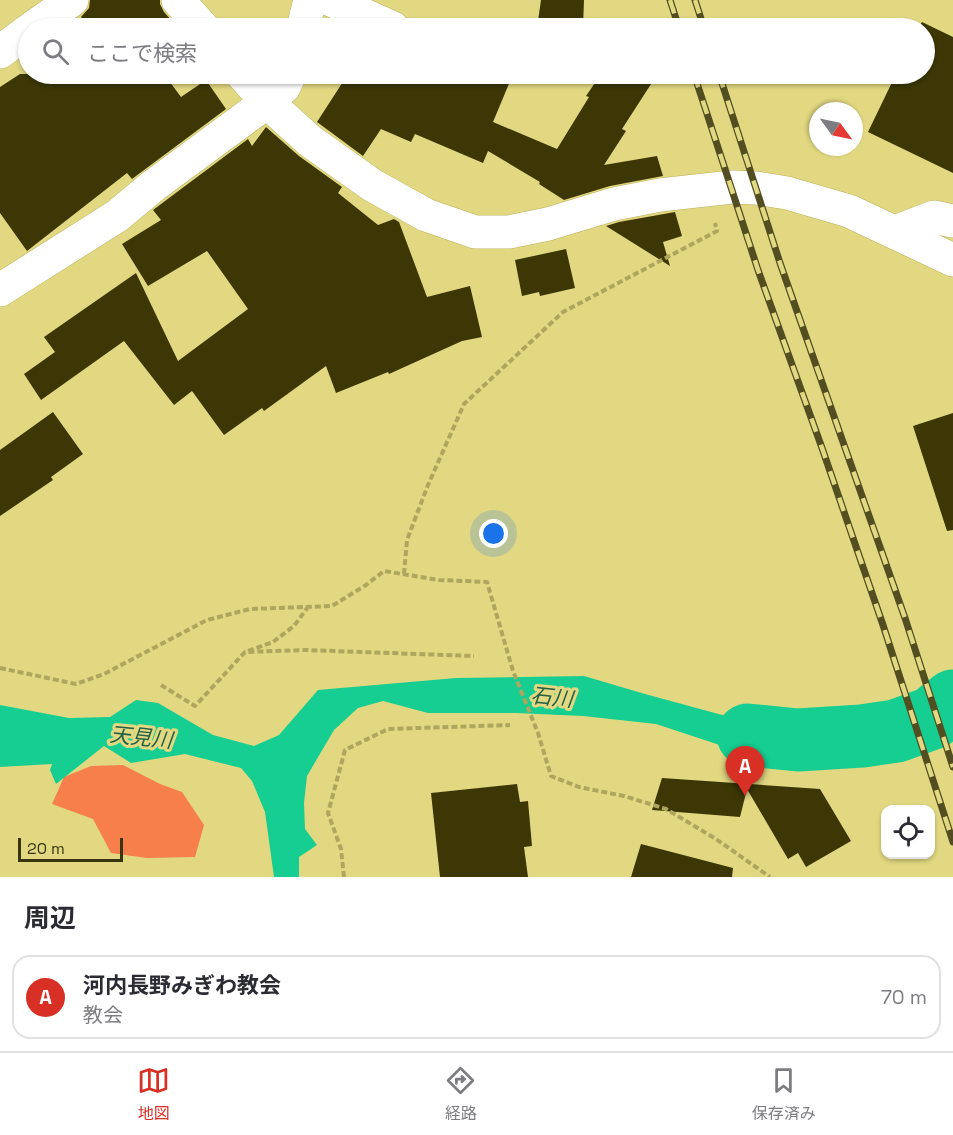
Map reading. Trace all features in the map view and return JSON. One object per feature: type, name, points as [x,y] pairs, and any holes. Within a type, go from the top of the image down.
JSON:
[{"type":"street","points":[[47,18],[72,0]]},
{"type":"street","points":[[178,0],[194,18]]},
{"type":"street","points":[[306,18],[310,0]]},
{"type":"street","points":[[331,0],[371,18]]},
{"type":"street","points":[[0,52],[18,39]]},
{"type":"street","points":[[251,84],[310,141],[372,185],[426,215],[475,232],[509,232],[548,224],[614,204],[660,195],[756,188],[788,193],[849,211],[953,260]]},
{"type":"street","points":[[4,278],[117,216],[153,186],[267,102],[285,84]]},
{"type":"street","points":[[895,232],[934,217],[953,221]]},
{"type":"path","points":[[404,574],[407,540],[428,485],[464,404],[563,312],[717,231],[707,190]]},
{"type":"path","points":[[2,668],[76,684],[104,674],[207,620],[250,609],[332,606],[384,571],[439,580],[487,582],[513,671],[538,733],[551,777],[579,787],[624,796],[666,808],[716,838],[770,877]]},
{"type":"path","points":[[161,685],[195,706],[244,652],[273,642],[294,626],[309,607]]},
{"type":"path","points":[[244,652],[305,650],[474,656]]},
{"type":"path","points":[[344,877],[341,849],[328,813],[345,750],[388,729],[510,725]]},
{"type":"shaded area","points":[[123,765],[160,784],[182,792],[204,825],[195,857],[147,858],[111,853],[93,819],[52,804],[64,777],[91,766]]},
{"type":"water","name":"天見川","points":[[584,676],[759,725],[837,731],[829,756],[741,752],[656,724],[583,716],[428,713],[383,701],[358,708],[334,730],[307,776],[304,803],[305,829],[317,845],[299,857],[299,877],[274,877],[265,812],[252,781],[241,768],[185,754],[131,763],[104,746],[56,784],[50,770],[52,764],[0,767],[0,705],[69,718],[110,717],[136,700],[158,703],[213,735],[254,746],[279,735],[318,690],[456,678]]},
{"type":"building","points":[[90,0],[160,0],[164,12],[169,18],[82,18],[89,8]]},
{"type":"building","points":[[541,0],[584,0],[583,18],[538,18]]},
{"type":"building","points":[[935,28],[953,37],[953,173],[868,132],[891,84],[935,84]]},
{"type":"building","points":[[18,75],[18,84],[171,84],[181,97],[200,84],[209,84],[226,109],[132,179],[127,173],[27,251],[0,213],[0,87]]},
{"type":"building","points":[[342,84],[509,84],[493,122],[557,149],[589,97],[586,96],[594,84],[651,84],[622,129],[626,131],[604,165],[657,156],[663,176],[610,186],[564,200],[539,184],[540,182],[488,151],[483,163],[415,134],[411,142],[381,129],[363,156],[317,122]]},
{"type":"building","points":[[266,127],[299,156],[342,187],[338,193],[378,225],[394,219],[399,222],[427,297],[470,286],[482,337],[462,341],[389,374],[388,372],[336,393],[326,366],[264,411],[262,408],[224,435],[192,391],[174,405],[124,341],[41,400],[24,374],[55,352],[44,337],[136,273],[178,361],[248,309],[207,251],[148,286],[122,244],[161,220],[153,210],[248,139],[252,146]]},
{"type":"building","points":[[675,212],[682,236],[663,242],[670,266],[606,226],[619,222]]},
{"type":"building","points":[[566,249],[575,288],[540,296],[539,292],[522,296],[515,260]]},
{"type":"building","points":[[53,412],[83,454],[51,477],[53,480],[0,516],[0,450]]},
{"type":"building","points":[[953,413],[953,530],[947,531],[913,426]]},
{"type":"building","points":[[662,778],[820,789],[851,841],[806,867],[798,853],[788,859],[747,789],[740,817],[652,810]]},
{"type":"building","points":[[517,784],[520,802],[528,801],[532,846],[524,847],[528,877],[440,877],[431,793]]},
{"type":"building","points":[[641,844],[733,868],[732,877],[631,877]]},
{"type":"waterway","name":"石川","points":[[748,735],[798,740],[862,736],[896,731],[932,718],[953,701]]},
{"type":"railway","points":[[670,0],[676,18]]},
{"type":"railway","points":[[695,0],[701,18]]},
{"type":"railway","points":[[697,84],[758,270],[883,625],[953,842]]},
{"type":"railway","points":[[722,84],[780,263],[905,618],[953,767]]},
{"type":"place","name":"河内長野みぎわ教会","points":[[745,796]]}]
